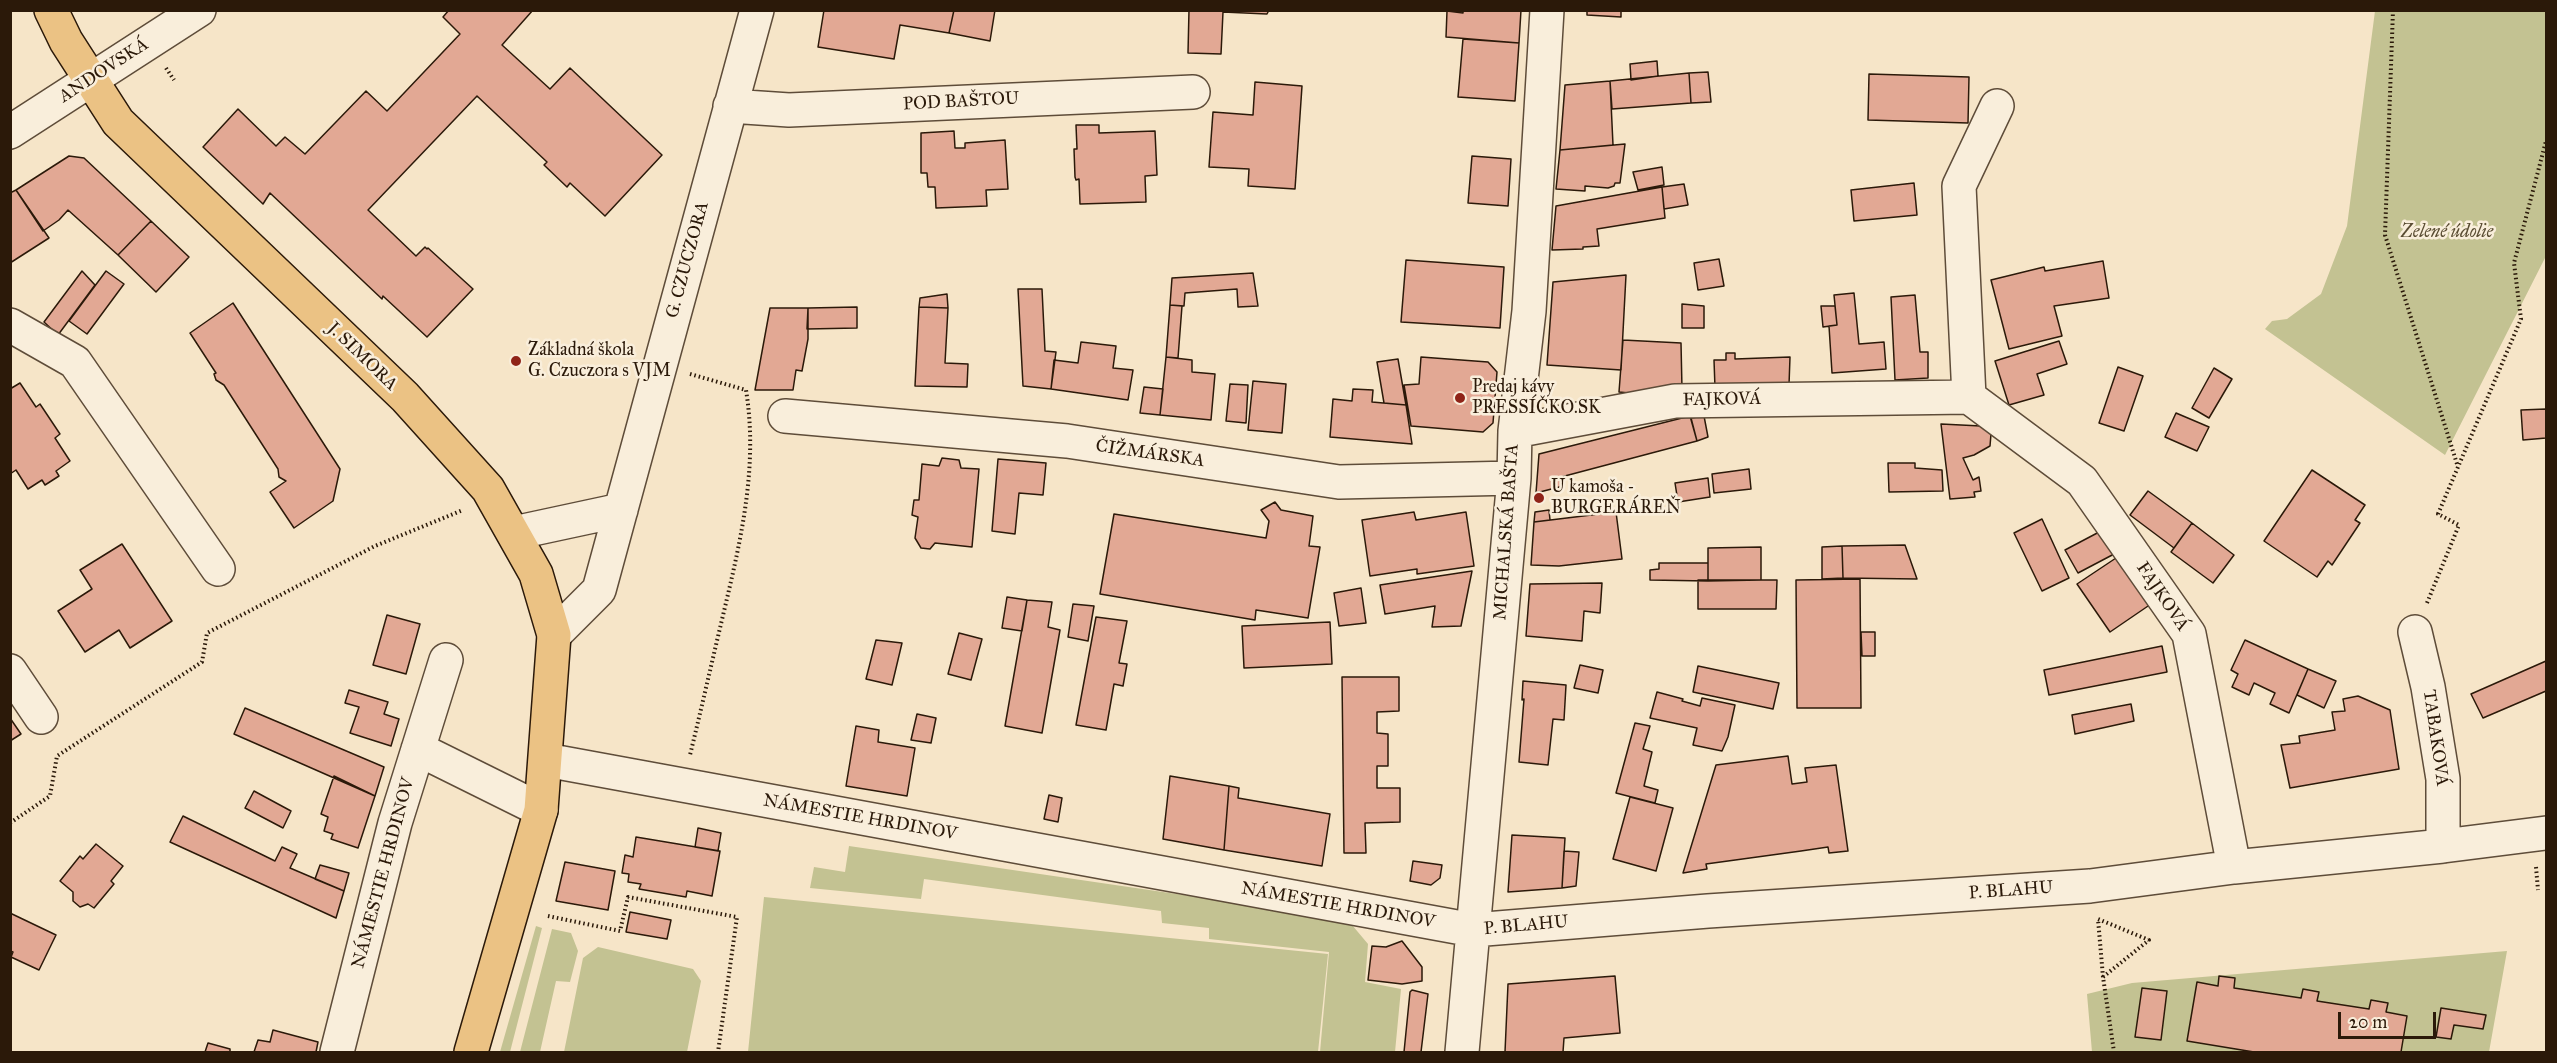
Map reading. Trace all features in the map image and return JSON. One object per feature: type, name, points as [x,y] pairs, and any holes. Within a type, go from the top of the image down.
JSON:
[{"type":"main road","name":"J. SIMORA","points":[[51,10],[66,41],[118,122],[405,397],[488,489],[536,574],[554,635],[546,760]]},
{"type":"main road","points":[[471,1053],[542,810],[546,760]]},
{"type":"street","name":"ANDOVSKÁ","points":[[10,132],[199,10]]},
{"type":"street","name":"G. CZUCZORA","points":[[554,635],[599,590],[757,10]]},
{"type":"street","name":"MICHALSKÁ BAŠTA","points":[[1462,1053],[1514,478],[1515,431],[1529,311],[1547,10]]},
{"type":"street","name":"POD BAŠTOU","points":[[730,106],[789,110],[1193,92]]},
{"type":"street","points":[[1969,397],[1959,186],[1997,106]]},
{"type":"street","points":[[10,325],[75,362],[218,569]]},
{"type":"street","name":"FAJKOVÁ","points":[[1515,431],[1675,401],[1969,397],[2082,481],[2189,634],[2234,867]]},
{"type":"street","name":"ČIŽMÁRSKA","points":[[785,416],[1067,441],[1339,482],[1514,478]]},
{"type":"street","points":[[514,533],[621,510]]},
{"type":"street","name":"TABAKOVÁ","points":[[2415,632],[2428,687],[2443,779],[2443,846]]},
{"type":"street","name":"NÁMESTIE HRDINOV","points":[[338,1053],[395,823],[447,660]]},
{"type":"street","points":[[10,671],[40,717]]},
{"type":"street","points":[[418,749],[542,810]]},
{"type":"street","name":"NÁMESTIE HRDINOV","points":[[546,760],[647,769],[1473,930]]},
{"type":"street","name":"P. BLAHU","points":[[1473,930],[1708,911],[2090,886],[2234,867],[2443,846],[2541,847]]},
{"type":"path","points":[[2393,10],[2385,235],[2457,465]]},
{"type":"path","points":[[2415,632],[2459,525],[2438,514],[2457,465],[2522,319],[2514,263],[2547,141]]},
{"type":"path","points":[[660,367],[746,390],[749,405],[750,468],[747,505],[690,757]]},
{"type":"path","points":[[10,823],[50,796],[57,756],[202,662],[207,633],[375,546],[468,506]]},
{"type":"path","points":[[2538,890],[2541,847]]},
{"type":"path","points":[[548,916],[620,931],[627,897],[737,917],[718,1053]]},
{"type":"path","points":[[2103,978],[2149,940],[2098,919],[2103,978],[2114,1052],[2120,1053]]},
{"type":"green space","name":"Zelené údolie","points":[[2375,11],[2546,11],[2546,256],[2445,455],[2265,329],[2272,321],[2287,319],[2321,294],[2347,226]]},
{"type":"green space","points":[[849,846],[1347,919],[1368,944],[1365,982],[1401,989],[1395,1052],[1320,1052],[1329,952],[1209,939],[1209,928],[1162,923],[1161,911],[924,879],[921,899],[810,888],[814,867],[845,872]]},
{"type":"green space","points":[[764,897],[1328,954],[1318,1052],[748,1052]]},
{"type":"green space","points":[[536,926],[542,928],[510,1052],[500,1052]]},
{"type":"green space","points":[[552,929],[571,933],[578,951],[570,982],[556,981],[540,1052],[520,1052]]},
{"type":"green space","points":[[598,947],[693,969],[701,981],[687,1052],[564,1052],[583,958]]},
{"type":"green space","points":[[2507,951],[2489,1052],[2092,1052],[2087,994],[2132,983]]},
{"type":"building","points":[[449,10],[533,10],[502,45],[550,89],[570,68],[662,155],[605,216],[570,183],[567,187],[544,165],[547,162],[477,96],[368,210],[416,256],[425,247],[428,248],[473,289],[427,337],[383,296],[382,299],[270,193],[263,204],[203,147],[238,109],[276,146],[285,137],[305,154],[366,91],[387,111],[460,34],[443,17]]},
{"type":"building","points":[[824,10],[954,10],[949,33],[900,25],[894,59],[818,47]]},
{"type":"building","points":[[954,10],[995,10],[990,41],[949,33]]},
{"type":"building","points":[[1189,10],[1269,10],[1267,14],[1223,12],[1221,54],[1188,53]]},
{"type":"building","points":[[1463,10],[1521,10],[1519,43],[1446,37],[1447,11],[1463,13]]},
{"type":"building","points":[[1587,10],[1621,10],[1621,17],[1587,15]]},
{"type":"building","points":[[1463,39],[1519,43],[1515,101],[1458,97]]},
{"type":"building","points":[[1657,61],[1658,76],[1631,80],[1630,64]]},
{"type":"building","points":[[1708,72],[1711,102],[1691,103],[1689,73]]},
{"type":"building","points":[[1689,73],[1691,103],[1612,109],[1610,81]]},
{"type":"building","points":[[1869,74],[1969,77],[1968,123],[1868,120]]},
{"type":"building","points":[[1610,81],[1613,145],[1560,150],[1565,85]]},
{"type":"building","points":[[1255,82],[1302,86],[1295,189],[1248,186],[1249,169],[1209,167],[1213,112],[1253,115]]},
{"type":"building","points":[[1076,125],[1099,125],[1099,133],[1155,131],[1157,175],[1145,176],[1146,202],[1080,204],[1079,179],[1076,180],[1075,177]]},
{"type":"building","points":[[954,131],[955,148],[965,148],[965,143],[1005,140],[1008,189],[986,190],[987,206],[936,208],[935,187],[928,187],[927,173],[921,173],[921,133]]},
{"type":"building","points":[[1625,144],[1620,183],[1615,183],[1614,186],[1608,188],[1585,186],[1585,191],[1556,189],[1560,150]]},
{"type":"building","points":[[69,156],[84,158],[151,221],[118,255],[68,210],[59,220],[43,231],[16,190]]},
{"type":"building","points":[[1472,156],[1511,159],[1508,206],[1468,203]]},
{"type":"building","points":[[1662,167],[1664,185],[1638,190],[1633,172]]},
{"type":"building","points":[[1914,183],[1917,215],[1854,221],[1851,190]]},
{"type":"building","points":[[1684,184],[1688,205],[1664,209],[1662,187]]},
{"type":"building","points":[[1662,187],[1665,218],[1597,229],[1599,246],[1552,250],[1556,206]]},
{"type":"building","points":[[16,190],[49,238],[10,263],[10,193]]},
{"type":"building","points":[[151,221],[189,257],[156,292],[118,255]]},
{"type":"building","points":[[1719,259],[1724,286],[1698,290],[1694,263]]},
{"type":"building","points":[[1406,260],[1504,267],[1500,328],[1401,322]]},
{"type":"building","points":[[2103,261],[2109,298],[2054,306],[2062,336],[2009,349],[1991,280],[2044,267],[2045,271]]},
{"type":"building","points":[[82,271],[95,285],[58,335],[44,322]]},
{"type":"building","points":[[106,271],[124,284],[87,334],[69,321]]},
{"type":"building","points":[[1253,273],[1258,306],[1238,307],[1237,289],[1185,293],[1184,306],[1170,305],[1172,278]]},
{"type":"building","points":[[1626,275],[1621,370],[1547,365],[1553,282]]},
{"type":"building","points":[[1018,289],[1042,289],[1045,351],[1056,352],[1051,389],[1023,386]]},
{"type":"building","points":[[1854,293],[1859,344],[1884,342],[1886,369],[1832,373],[1829,326],[1837,325],[1834,295]]},
{"type":"building","points":[[947,294],[948,308],[919,307],[920,298]]},
{"type":"building","points":[[1915,295],[1920,352],[1928,352],[1928,378],[1895,380],[1891,297]]},
{"type":"building","points":[[233,303],[340,469],[333,501],[294,528],[270,492],[286,481],[279,477],[278,469],[224,385],[216,380],[214,374],[216,373],[190,333]]},
{"type":"building","points":[[1682,304],[1704,306],[1704,328],[1682,328]]},
{"type":"building","points":[[1170,305],[1182,306],[1178,358],[1166,357]]},
{"type":"building","points":[[1821,306],[1835,306],[1837,325],[1823,327]]},
{"type":"building","points":[[857,307],[857,328],[807,329],[808,308]]},
{"type":"building","points":[[919,307],[948,308],[945,363],[968,364],[967,387],[915,386]]},
{"type":"building","points":[[770,308],[808,308],[808,339],[802,371],[796,370],[793,390],[755,390]]},
{"type":"building","points":[[1623,340],[1681,343],[1682,389],[1649,395],[1619,392]]},
{"type":"building","points":[[2059,341],[2067,364],[2037,374],[2044,395],[2009,405],[1995,361]]},
{"type":"building","points":[[1081,342],[1116,346],[1113,368],[1133,370],[1128,400],[1051,389],[1054,360],[1078,363]]},
{"type":"building","points":[[1726,353],[1735,353],[1735,359],[1790,357],[1789,385],[1715,388],[1714,360],[1726,360]]},
{"type":"building","points":[[1166,357],[1192,360],[1192,372],[1215,374],[1211,420],[1160,415]]},
{"type":"building","points":[[1421,357],[1488,362],[1497,372],[1493,423],[1483,432],[1411,426],[1404,385],[1419,384]]},
{"type":"building","points":[[1398,359],[1406,405],[1384,403],[1377,362]]},
{"type":"building","points":[[2118,367],[2143,376],[2124,431],[2099,423]]},
{"type":"building","points":[[2214,368],[2232,379],[2209,418],[2192,408]]},
{"type":"building","points":[[1253,381],[1286,384],[1282,433],[1248,430]]},
{"type":"building","points":[[20,383],[36,407],[40,404],[60,434],[55,438],[70,461],[56,471],[59,476],[45,485],[42,480],[28,489],[16,470],[10,474],[10,389]]},
{"type":"building","points":[[1230,384],[1248,385],[1246,423],[1226,421]]},
{"type":"building","points":[[1144,387],[1163,389],[1160,415],[1140,413]]},
{"type":"building","points":[[1353,389],[1373,390],[1372,402],[1406,405],[1412,444],[1330,437],[1333,399],[1352,401]]},
{"type":"building","points":[[2546,409],[2546,438],[2523,440],[2521,410]]},
{"type":"building","points":[[2176,413],[2209,427],[2197,451],[2165,437]]},
{"type":"building","points":[[1690,416],[1697,441],[1561,477],[1563,486],[1536,493],[1539,454]]},
{"type":"building","points":[[1704,416],[1708,437],[1697,441],[1691,418]]},
{"type":"building","points":[[1941,424],[1981,426],[1991,434],[1990,446],[1963,458],[1973,480],[1979,477],[1981,491],[1974,492],[1975,497],[1950,499]]},
{"type":"building","points":[[942,458],[959,460],[961,468],[979,469],[972,547],[935,543],[930,549],[921,548],[915,538],[918,517],[912,515],[914,500],[919,500],[922,464],[939,466]]},
{"type":"building","points":[[998,459],[1046,463],[1043,495],[1019,493],[1015,534],[992,531]]},
{"type":"building","points":[[1888,463],[1915,463],[1915,468],[1942,470],[1943,491],[1889,492]]},
{"type":"building","points":[[1749,469],[1751,489],[1714,493],[1712,474]]},
{"type":"building","points":[[2312,470],[2365,505],[2355,520],[2360,523],[2332,565],[2328,561],[2317,577],[2264,541]]},
{"type":"building","points":[[1708,478],[1710,497],[1678,502],[1675,483]]},
{"type":"building","points":[[2148,491],[2192,523],[2174,548],[2130,515]]},
{"type":"building","points":[[1275,502],[1281,510],[1313,516],[1309,546],[1320,547],[1308,618],[1256,610],[1255,620],[1100,594],[1114,514],[1266,538],[1269,521],[1261,510]]},
{"type":"building","points":[[1549,510],[1550,520],[1534,522],[1535,512]]},
{"type":"building","points":[[1414,512],[1416,520],[1466,512],[1474,566],[1417,574],[1417,569],[1370,576],[1362,520]]},
{"type":"building","points":[[1616,512],[1622,559],[1559,566],[1531,565],[1534,522]]},
{"type":"building","points":[[2042,519],[2069,578],[2042,591],[2014,533]]},
{"type":"building","points":[[2192,523],[2234,555],[2213,583],[2171,552]]},
{"type":"building","points":[[2101,531],[2116,553],[2078,573],[2065,550]]},
{"type":"building","points":[[122,544],[172,621],[130,648],[119,630],[85,652],[58,611],[92,589],[80,570]]},
{"type":"building","points":[[1905,545],[1917,579],[1843,578],[1842,546]]},
{"type":"building","points":[[1842,546],[1843,578],[1822,579],[1822,547]]},
{"type":"building","points":[[1761,547],[1761,580],[1708,581],[1708,548]]},
{"type":"building","points":[[2119,556],[2151,604],[2110,632],[2077,584]]},
{"type":"building","points":[[1659,563],[1708,563],[1708,581],[1650,580],[1650,570],[1659,569]]},
{"type":"building","points":[[1472,571],[1461,626],[1432,627],[1435,606],[1385,614],[1380,585]]},
{"type":"building","points":[[1860,579],[1861,708],[1797,708],[1796,580]]},
{"type":"building","points":[[1698,580],[1777,580],[1776,609],[1698,609]]},
{"type":"building","points":[[1602,583],[1600,613],[1584,611],[1582,641],[1526,636],[1530,584]]},
{"type":"building","points":[[1361,588],[1366,623],[1339,626],[1334,593]]},
{"type":"building","points":[[1007,597],[1027,600],[1022,631],[1002,628]]},
{"type":"building","points":[[1027,600],[1052,602],[1048,627],[1060,630],[1042,733],[1005,726]]},
{"type":"building","points":[[1073,604],[1094,606],[1088,641],[1068,637]]},
{"type":"building","points":[[387,615],[420,624],[406,674],[373,665]]},
{"type":"building","points":[[1096,617],[1127,621],[1119,663],[1127,664],[1123,686],[1114,684],[1106,730],[1076,725]]},
{"type":"building","points":[[1330,622],[1332,664],[1244,668],[1242,626]]},
{"type":"building","points":[[1861,632],[1875,632],[1875,656],[1862,656]]},
{"type":"building","points":[[959,633],[982,639],[971,680],[948,674]]},
{"type":"building","points":[[876,640],[902,643],[892,685],[866,679]]},
{"type":"building","points":[[2245,640],[2308,669],[2289,713],[2270,704],[2275,693],[2254,683],[2249,695],[2232,687],[2238,674],[2231,670]]},
{"type":"building","points":[[2162,646],[2167,672],[2049,695],[2044,670]]},
{"type":"building","points":[[2546,661],[2546,691],[2483,718],[2471,694]]},
{"type":"building","points":[[1580,665],[1603,670],[1598,693],[1574,688]]},
{"type":"building","points":[[1698,666],[1779,683],[1773,709],[1693,692]]},
{"type":"building","points":[[2308,669],[2336,681],[2324,708],[2297,695]]},
{"type":"building","points":[[1342,677],[1399,677],[1399,711],[1377,712],[1377,733],[1388,734],[1388,766],[1377,766],[1377,788],[1400,788],[1400,822],[1365,823],[1366,853],[1344,853]]},
{"type":"building","points":[[1523,681],[1566,685],[1564,720],[1553,719],[1548,765],[1519,762],[1524,699],[1522,700]]},
{"type":"building","points":[[349,690],[388,702],[384,714],[399,719],[391,746],[350,733],[359,707],[345,703]]},
{"type":"building","points":[[1657,692],[1700,706],[1702,698],[1735,705],[1728,737],[1722,751],[1693,745],[1697,728],[1650,718]]},
{"type":"building","points":[[2358,696],[2390,710],[2399,769],[2290,788],[2281,745],[2300,743],[2299,736],[2335,730],[2332,712],[2345,711],[2343,699]]},
{"type":"building","points":[[2131,704],[2134,721],[2075,734],[2072,715]]},
{"type":"building","points":[[245,708],[384,767],[375,796],[234,734]]},
{"type":"building","points":[[917,714],[936,718],[931,743],[911,740]]},
{"type":"building","points":[[10,718],[21,734],[10,741]]},
{"type":"building","points":[[1635,723],[1650,726],[1643,749],[1652,752],[1644,786],[1658,790],[1655,803],[1616,793]]},
{"type":"building","points":[[856,726],[879,730],[878,742],[915,748],[907,796],[846,786]]},
{"type":"building","points":[[1788,756],[1792,784],[1807,782],[1805,768],[1836,765],[1848,851],[1829,853],[1828,847],[1706,864],[1707,869],[1683,873],[1716,765]]},
{"type":"building","points":[[334,776],[375,796],[358,848],[331,839],[333,834],[324,831],[328,817],[321,814]]},
{"type":"building","points":[[1170,776],[1229,786],[1224,850],[1163,839]]},
{"type":"building","points":[[1229,786],[1239,788],[1238,798],[1330,814],[1322,866],[1224,850]]},
{"type":"building","points":[[254,791],[291,811],[283,828],[245,808]]},
{"type":"building","points":[[1049,795],[1062,798],[1058,822],[1044,819]]},
{"type":"building","points":[[1630,797],[1673,808],[1656,871],[1613,859]]},
{"type":"building","points":[[183,816],[275,861],[282,847],[297,854],[290,868],[344,891],[336,918],[170,842]]},
{"type":"building","points":[[698,828],[721,833],[718,851],[695,847]]},
{"type":"building","points":[[1512,835],[1565,838],[1562,888],[1508,892]]},
{"type":"building","points":[[636,837],[720,851],[712,896],[687,891],[686,897],[639,889],[641,884],[628,882],[629,874],[622,873],[625,855],[633,857]]},
{"type":"building","points":[[96,844],[123,866],[111,881],[114,884],[94,908],[88,904],[80,907],[73,901],[73,892],[60,881],[80,856],[83,859]]},
{"type":"building","points":[[1564,851],[1579,852],[1576,886],[1562,888]]},
{"type":"building","points":[[1413,861],[1442,865],[1440,878],[1431,885],[1410,881]]},
{"type":"building","points":[[565,862],[615,871],[608,910],[556,901]]},
{"type":"building","points":[[320,865],[349,873],[344,891],[315,879]]},
{"type":"building","points":[[630,912],[671,920],[667,939],[626,932]]},
{"type":"building","points":[[10,913],[56,935],[39,970],[11,957],[13,952],[10,951]]},
{"type":"building","points":[[1402,941],[1422,967],[1422,981],[1402,984],[1368,980],[1372,946],[1386,947]]},
{"type":"building","points":[[1615,976],[1620,1033],[1564,1038],[1563,1052],[1505,1052],[1508,984]]},
{"type":"building","points":[[2219,976],[2235,978],[2234,988],[2301,998],[2303,989],[2319,992],[2317,1001],[2369,1009],[2371,1000],[2388,1003],[2386,1012],[2407,1016],[2401,1052],[2254,1052],[2187,1041],[2197,982],[2218,986]]},
{"type":"building","points":[[2142,988],[2167,991],[2161,1040],[2135,1037]]},
{"type":"building","points":[[1412,990],[1428,994],[1421,1052],[1404,1052]]},
{"type":"building","points":[[2441,1008],[2486,1015],[2483,1029],[2454,1025],[2451,1039],[2436,1037]]},
{"type":"building","points":[[273,1030],[318,1042],[316,1052],[254,1052],[258,1040],[270,1042]]},
{"type":"building","points":[[208,1043],[230,1049],[230,1052],[205,1052]]},
{"type":"place","name":"Základná škola G. Czuczora s VJM","points":[[516,361]]},
{"type":"place","name":"Predaj kávy PRESSÍČKO.SK","points":[[1460,398]]},
{"type":"place","name":"U kamoša - BURGERÁREŇ","points":[[1539,498]]}]
